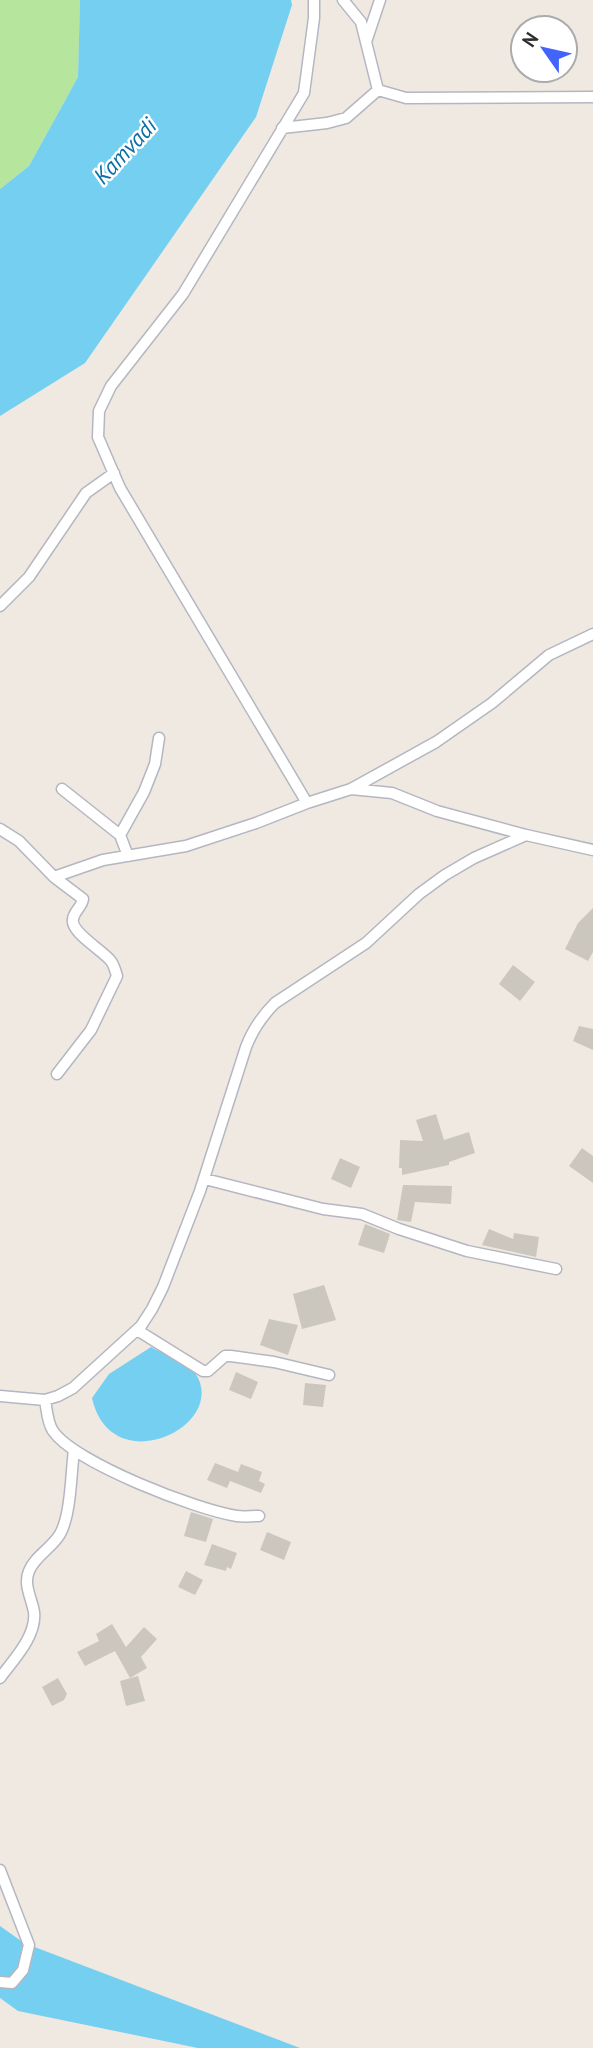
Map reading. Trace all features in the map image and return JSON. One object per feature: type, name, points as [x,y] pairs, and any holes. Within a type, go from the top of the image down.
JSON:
[{"type":"street","points":[[307,803],[114,473],[98,437],[99,411],[111,386],[183,294],[304,93],[314,0]]},
{"type":"street","points":[[343,0],[361,22],[378,90]]},
{"type":"street","points":[[366,42],[380,0]]},
{"type":"street","points":[[282,128],[346,118],[378,90]]},
{"type":"street","points":[[378,90],[406,98],[593,97]]},
{"type":"street","points":[[0,606],[29,577],[86,494],[114,473]]},
{"type":"street","points":[[54,877],[103,860],[186,846],[351,789],[436,742],[492,703],[549,655],[593,634]]},
{"type":"street","points":[[120,835],[155,764],[159,738]]},
{"type":"street","points":[[62,789],[120,835],[128,856]]},
{"type":"street","points":[[351,789],[392,793],[437,811],[593,850]]},
{"type":"street","points":[[0,829],[19,841],[54,877],[83,899],[83,904],[73,915],[72,922],[76,930],[112,961],[117,976],[90,1030],[57,1074]]},
{"type":"street","points":[[0,1396],[45,1400],[73,1388],[137,1330],[152,1309],[205,1179],[246,1047],[252,1032],[264,1015],[282,998],[366,943],[419,894],[445,875],[474,858],[526,835]]},
{"type":"street","points":[[205,1179],[323,1209],[362,1214],[467,1251],[556,1269]]},
{"type":"street","points":[[137,1330],[203,1371],[208,1371],[225,1356],[231,1356],[274,1362],[329,1376]]},
{"type":"street","points":[[45,1400],[51,1430],[74,1450],[142,1485],[221,1512],[258,1516]]},
{"type":"street","points":[[0,1678],[27,1641],[33,1627],[34,1614],[27,1581],[28,1572],[52,1547],[64,1527],[74,1450]]},
{"type":"street","points":[[0,1870],[29,1945],[23,1970],[12,1983],[0,1982]]},
{"type":"green space","points":[[0,0],[80,0],[78,77],[29,166],[0,189]]},
{"type":"water","name":"Kamvadi","points":[[80,0],[291,0],[292,5],[256,117],[85,363],[0,416],[0,189],[29,166],[78,77]]},
{"type":"water","points":[[151,1347],[178,1360],[196,1374],[201,1399],[194,1416],[179,1429],[160,1438],[139,1441],[119,1437],[103,1423],[92,1398],[109,1374]]},
{"type":"water","points":[[0,1926],[24,1943],[300,2048],[198,2048],[18,2011],[0,1998]]},
{"type":"building","points":[[593,908],[593,952],[588,961],[565,949],[578,923]]},
{"type":"building","points":[[513,965],[535,982],[520,1001],[499,984]]},
{"type":"building","points":[[579,1026],[593,1029],[593,1050],[573,1041]]},
{"type":"building","points":[[436,1114],[444,1140],[469,1132],[475,1153],[449,1162],[449,1165],[402,1175],[402,1168],[399,1168],[400,1140],[423,1141],[416,1120]]},
{"type":"building","points":[[582,1148],[593,1156],[593,1183],[569,1166]]},
{"type":"building","points":[[340,1158],[360,1167],[351,1188],[331,1179]]},
{"type":"building","points":[[403,1185],[452,1186],[451,1204],[415,1202],[411,1222],[397,1220]]},
{"type":"building","points":[[365,1224],[390,1234],[384,1253],[358,1245]]},
{"type":"building","points":[[489,1229],[513,1239],[514,1233],[539,1237],[536,1257],[482,1245]]},
{"type":"building","points":[[324,1285],[336,1320],[302,1329],[293,1294]]},
{"type":"building","points":[[269,1319],[298,1325],[288,1355],[260,1345]]},
{"type":"building","points":[[236,1372],[258,1382],[251,1399],[229,1390]]},
{"type":"building","points":[[305,1383],[326,1385],[323,1407],[303,1405]]},
{"type":"building","points":[[215,1463],[238,1472],[241,1464],[262,1472],[259,1481],[265,1484],[261,1493],[230,1481],[227,1488],[207,1480]]},
{"type":"building","points":[[191,1512],[213,1519],[206,1542],[184,1536]]},
{"type":"building","points":[[267,1532],[291,1542],[284,1560],[260,1550]]},
{"type":"building","points":[[212,1544],[237,1553],[231,1569],[227,1567],[226,1571],[204,1565]]},
{"type":"building","points":[[186,1571],[203,1580],[195,1595],[178,1587]]},
{"type":"building","points":[[112,1624],[126,1647],[144,1627],[157,1639],[141,1657],[147,1668],[130,1678],[115,1651],[85,1666],[77,1652],[99,1641],[96,1634]]},
{"type":"building","points":[[138,1676],[145,1701],[126,1706],[120,1681]]},
{"type":"building","points":[[58,1678],[67,1694],[64,1700],[52,1706],[42,1687]]}]
